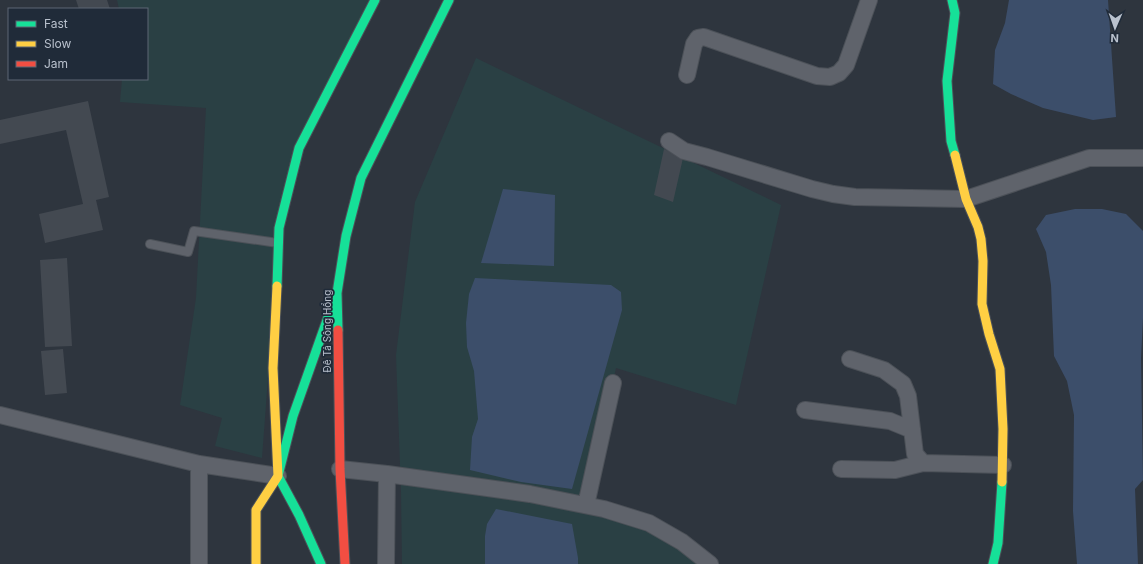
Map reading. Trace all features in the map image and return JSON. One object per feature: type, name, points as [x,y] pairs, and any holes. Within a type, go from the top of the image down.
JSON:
[{"type":"street","points":[[321,564],[299,515],[278,476],[273,368],[279,228],[299,148],[375,0]]},
{"type":"street","name":"Đê Tả Sông Hồng","points":[[345,564],[340,469],[337,293],[346,236],[361,178],[449,0]]},
{"type":"street","points":[[687,76],[694,44],[698,38],[704,37],[817,76],[830,77],[839,73],[846,64],[869,0]]},
{"type":"street","points":[[952,0],[955,13],[948,81],[951,141],[966,199],[978,227],[981,239],[983,261],[982,304],[989,334],[1000,369],[1003,465],[998,543],[993,564]]},
{"type":"street","points":[[669,141],[684,151],[812,190],[855,197],[966,199],[1089,158],[1143,158]]},
{"type":"street","points":[[256,564],[256,510],[278,476],[293,416],[337,293]]},
{"type":"street","points":[[850,359],[884,370],[903,384],[908,396],[914,454],[923,464]]},
{"type":"street","points":[[586,505],[612,383]]},
{"type":"street","points":[[805,410],[890,421],[912,430]]},
{"type":"street","points":[[0,415],[199,464],[278,476]]},
{"type":"street","points":[[199,464],[199,564]]},
{"type":"street","points":[[842,469],[895,470],[923,464],[1003,465]]},
{"type":"street","points":[[340,469],[530,494],[604,509],[649,523],[682,542],[710,564]]},
{"type":"street","points":[[386,564],[387,474]]},
{"type":"lane","points":[[150,244],[188,252],[194,231],[278,243]]},
{"type":"green space","points":[[117,0],[375,0],[299,148],[278,243],[262,458],[215,446],[222,418],[180,405],[196,298],[206,108],[120,102],[122,80],[148,80],[148,8],[119,8]]},
{"type":"green space","points":[[476,58],[781,205],[736,405],[616,368],[586,505],[649,523],[701,564],[402,564],[396,355],[415,202]]},
{"type":"water","points":[[1009,0],[1108,0],[1116,117],[1093,120],[1043,108],[1011,94],[993,84],[995,50],[1005,23]]},
{"type":"water","points":[[503,189],[555,195],[554,266],[481,263]]},
{"type":"water","points":[[1075,209],[1102,209],[1126,214],[1143,231],[1143,318],[1141,358],[1143,480],[1135,489],[1138,564],[1077,564],[1073,511],[1074,415],[1067,381],[1054,356],[1051,285],[1046,252],[1036,229],[1046,215]]},
{"type":"water","points":[[475,278],[611,285],[621,292],[622,310],[572,489],[521,482],[470,470],[472,437],[478,419],[474,371],[467,347],[466,323],[469,294]]},
{"type":"water","points":[[496,509],[572,524],[578,564],[485,564],[485,536],[487,524]]},
{"type":"building","points":[[76,0],[107,0],[110,8],[79,8]]},
{"type":"building","points":[[88,101],[109,197],[96,200],[103,230],[45,243],[39,214],[83,204],[66,130],[0,144],[0,120]]},
{"type":"building","points":[[664,149],[683,158],[673,202],[654,195]]},
{"type":"building","points":[[67,258],[72,346],[45,347],[40,260]]},
{"type":"building","points":[[63,349],[67,393],[45,395],[41,351]]},
{"type":"traffic: fast","points":[[277,286],[279,228],[299,148],[375,0]]},
{"type":"traffic: fast","points":[[338,330],[337,293],[346,236],[361,178],[449,0]]},
{"type":"traffic: fast","points":[[952,0],[955,13],[947,81],[951,141],[955,155]]},
{"type":"traffic: fast","points":[[321,564],[299,515],[278,476],[293,416],[332,306]]},
{"type":"traffic: fast","points":[[993,564],[998,543],[1002,482]]},
{"type":"traffic: slow","points":[[955,155],[966,199],[978,227],[981,239],[983,261],[982,304],[989,334],[1000,369],[1003,429],[1002,482]]},
{"type":"traffic: slow","points":[[256,564],[256,510],[278,476],[273,368],[277,286]]},
{"type":"traffic: jam","points":[[338,330],[340,469],[345,564]]}]
